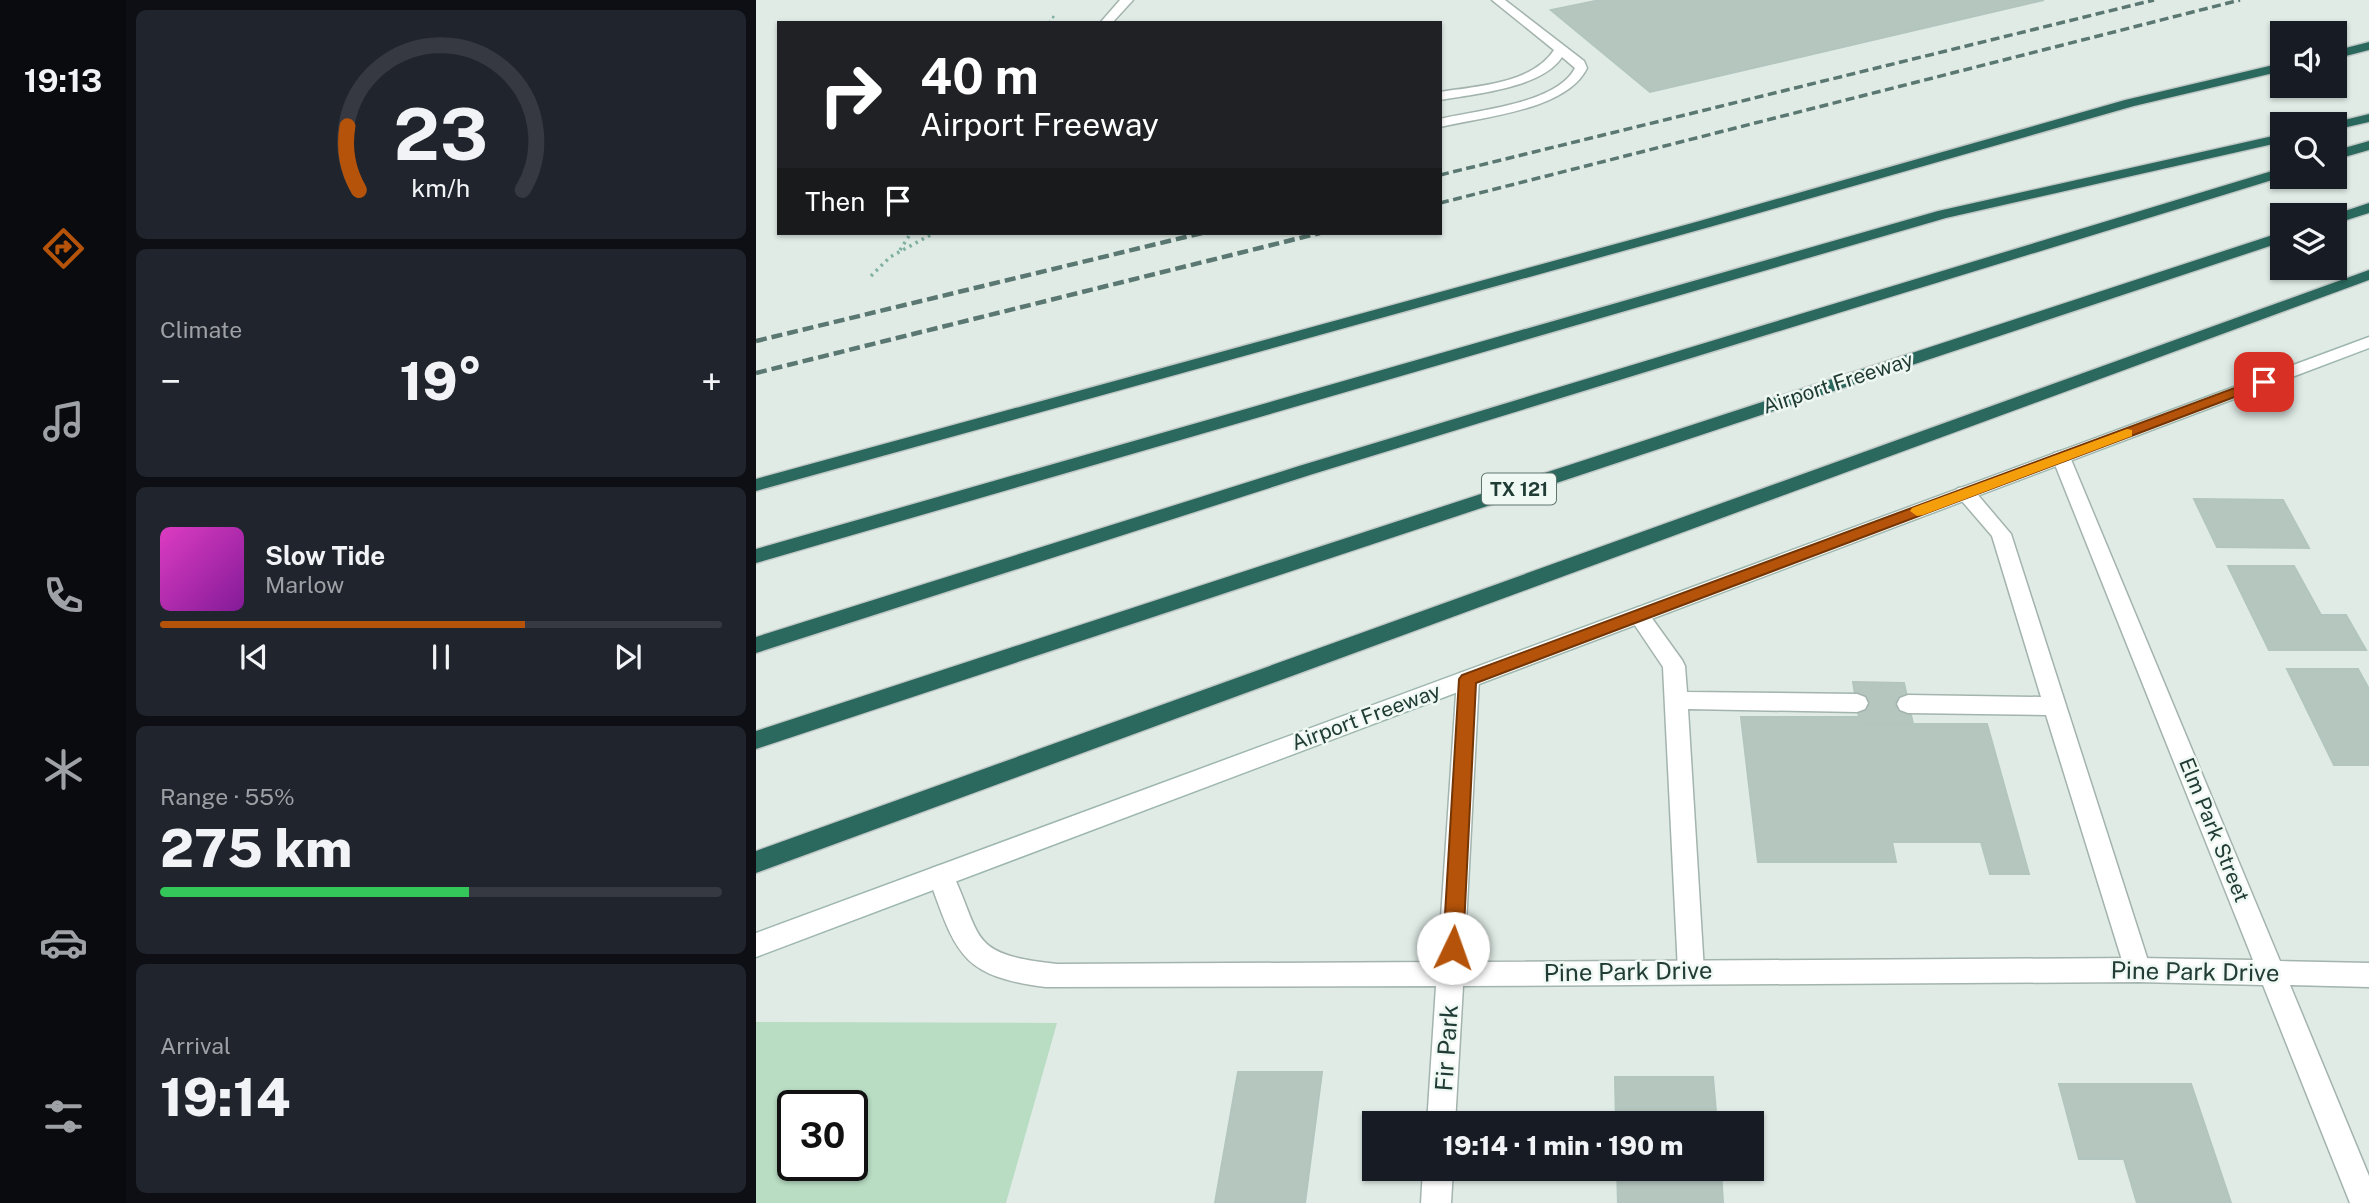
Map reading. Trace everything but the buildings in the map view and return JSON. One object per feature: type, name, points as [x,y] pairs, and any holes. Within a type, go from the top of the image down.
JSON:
[{"type":"highway","points":[[2347,52],[2369,46]]},
{"type":"highway","points":[[756,485],[1715,221],[2130,103],[2270,70]]},
{"type":"highway","points":[[2347,123],[2369,118]]},
{"type":"highway","points":[[756,556],[1943,214],[2270,141]]},
{"type":"highway","points":[[2347,152],[2369,145]]},
{"type":"highway","points":[[756,645],[1306,470],[2270,176]]},
{"type":"highway","points":[[2347,216],[2369,208]]},
{"type":"highway","name":"Airport Freeway","points":[[756,740],[2270,241]]},
{"type":"highway","points":[[756,862],[2369,275]]},
{"type":"street","points":[[1107,21],[1127,0]]},
{"type":"street","points":[[1442,123],[1544,99],[1573,82],[1581,68],[1498,0]]},
{"type":"street","points":[[1442,96],[1536,73],[1554,62],[1560,51]]},
{"type":"street","name":"Airport Freeway","points":[[756,945],[2369,342]]},
{"type":"street","name":"Elm Park Street","points":[[2061,457],[2365,1203]]},
{"type":"street","points":[[1965,494],[2001,534],[2138,970]]},
{"type":"street","points":[[1639,615],[1674,666],[1691,971]]},
{"type":"street","name":"Fir Park","points":[[1442,1111],[1468,679]]},
{"type":"street","points":[[1675,700],[1857,702]]},
{"type":"street","points":[[1908,704],[2057,706]]},
{"type":"street","name":"Pine Park Drive","points":[[941,876],[968,943],[991,961],[1014,971],[1057,976],[2138,970],[2369,975]]},
{"type":"street","points":[[1436,1203],[1437,1181]]},
{"type":"path","points":[[1050,21],[1054,16]]},
{"type":"path","points":[[899,251],[910,235]]},
{"type":"path","points":[[871,276],[882,263],[899,251],[930,235]]},
{"type":"green space","points":[[756,1022],[1057,1023],[1006,1203],[756,1203]]},
{"type":"railway","points":[[1442,175],[2154,0]]},
{"type":"railway","points":[[1442,202],[2240,0]]},
{"type":"railway","points":[[756,341],[1194,235]]},
{"type":"railway","points":[[756,373],[1312,235]]},
{"type":"slow traffic","points":[[1917,511],[2127,433]]},
{"type":"route","points":[[1453,948],[1468,679],[2264,382]]}]
